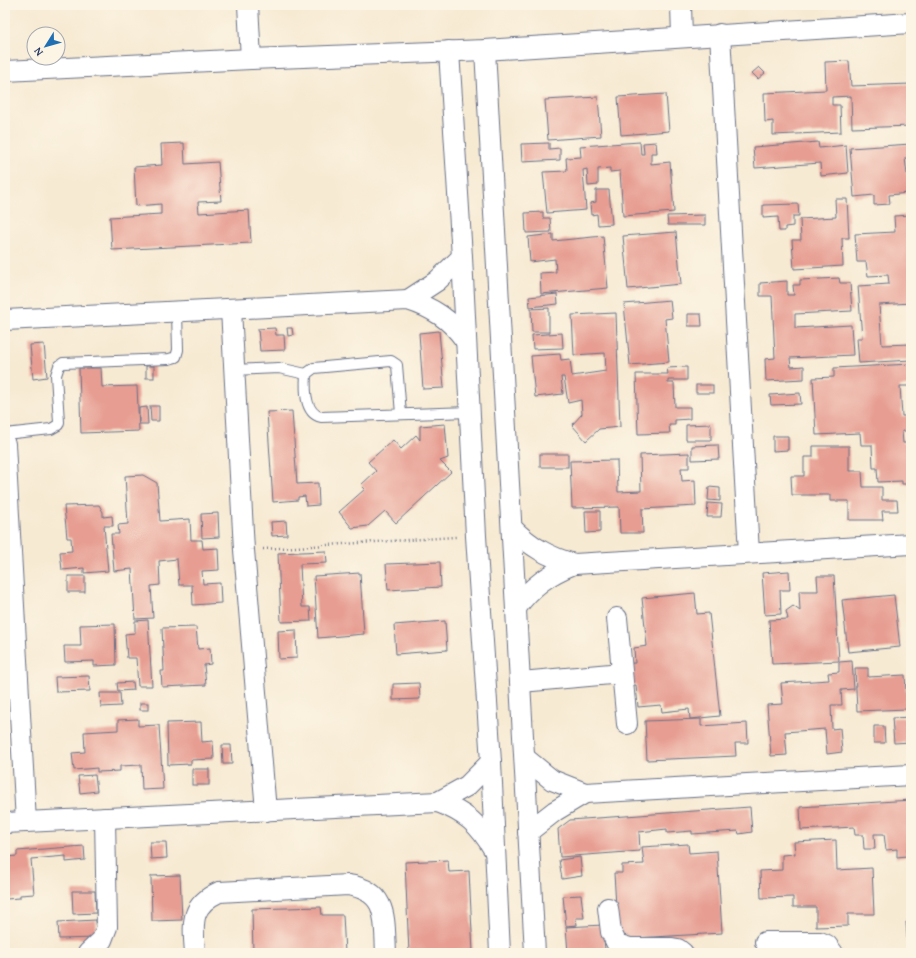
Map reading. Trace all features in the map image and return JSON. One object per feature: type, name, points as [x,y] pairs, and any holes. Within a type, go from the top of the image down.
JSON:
[{"type":"street","points":[[248,5],[251,58]]},
{"type":"street","points":[[681,5],[682,36]]},
{"type":"street","points":[[5,71],[251,58],[484,50],[682,36],[911,23]]},
{"type":"street","points":[[720,34],[749,553]]},
{"type":"street","points":[[484,50],[521,682],[535,953]]},
{"type":"street","points":[[449,51],[462,257],[476,536],[491,762],[500,953]]},
{"type":"street","points":[[408,300],[437,281],[462,257]]},
{"type":"street","points":[[5,320],[408,300],[441,314],[455,326],[466,340]]},
{"type":"street","points":[[231,309],[244,550],[266,811]]},
{"type":"street","points":[[5,444],[9,593],[26,822]]},
{"type":"street","points":[[512,528],[525,541],[540,551],[556,559],[574,564]]},
{"type":"street","points":[[516,608],[527,593],[541,580],[556,571],[574,564],[911,544]]},
{"type":"street","points":[[617,618],[626,724]]},
{"type":"street","points":[[521,682],[622,673]]},
{"type":"street","points":[[525,758],[552,780],[585,793],[911,775]]},
{"type":"street","points":[[438,802],[467,786],[491,762]]},
{"type":"street","points":[[528,832],[555,810],[585,793]]},
{"type":"street","points":[[5,823],[438,802],[456,809],[472,820],[485,834],[494,851]]},
{"type":"street","points":[[88,953],[102,940],[107,927],[104,818]]},
{"type":"street","points":[[195,953],[193,920],[198,908],[206,898],[219,892],[348,884],[362,887],[374,894],[381,905],[384,919],[386,953]]},
{"type":"street","points":[[608,908],[611,932],[617,944],[630,948],[672,948],[678,949],[683,953]]},
{"type":"street","points":[[766,942],[820,942],[827,945],[833,953]]},
{"type":"lane","points":[[5,434],[51,429],[58,426],[56,375],[58,366],[63,363],[169,359],[176,357],[178,350],[177,312]]},
{"type":"lane","points":[[234,370],[279,368],[306,374],[314,368],[391,361],[397,365],[401,414]]},
{"type":"lane","points":[[306,374],[308,404],[309,408],[316,416],[470,412]]},
{"type":"path","points":[[244,550],[476,536]]},
{"type":"building","points":[[849,61],[851,86],[911,84],[911,126],[852,128],[851,96],[832,97],[832,105],[840,105],[841,132],[773,135],[773,121],[765,122],[764,93],[826,90],[825,62]]},
{"type":"building","points":[[759,67],[765,73],[758,79],[752,73]]},
{"type":"building","points":[[666,94],[669,131],[621,135],[618,97]]},
{"type":"building","points":[[598,97],[601,136],[548,140],[545,100]]},
{"type":"building","points":[[640,142],[641,154],[644,154],[643,143],[656,142],[657,153],[651,153],[651,164],[670,162],[674,212],[623,216],[620,171],[610,172],[610,168],[598,169],[598,185],[588,186],[587,169],[583,170],[586,210],[547,213],[543,172],[567,171],[566,158],[581,157],[580,146]]},
{"type":"building","points":[[818,142],[819,148],[846,145],[848,173],[821,176],[820,163],[755,168],[753,147]]},
{"type":"building","points":[[184,143],[185,164],[218,162],[221,201],[198,202],[199,213],[249,210],[251,243],[112,250],[110,217],[161,214],[161,204],[136,206],[134,167],[162,165],[161,144]]},
{"type":"building","points":[[549,143],[549,149],[560,148],[560,160],[522,162],[521,144]]},
{"type":"building","points":[[911,144],[911,158],[905,158],[907,174],[911,174],[911,189],[908,190],[908,193],[889,195],[890,204],[874,205],[874,195],[854,197],[850,148]]},
{"type":"building","points":[[596,190],[609,190],[612,224],[598,225],[597,214],[591,215],[590,203],[596,202]]},
{"type":"building","points":[[835,199],[847,199],[849,238],[842,238],[843,266],[794,269],[792,240],[801,240],[800,219],[836,217]]},
{"type":"building","points":[[798,204],[799,216],[793,216],[793,226],[785,227],[785,231],[779,231],[778,217],[763,218],[763,205]]},
{"type":"building","points":[[543,212],[543,218],[550,218],[551,232],[526,233],[525,213]]},
{"type":"building","points":[[705,215],[705,225],[668,225],[667,216]]},
{"type":"building","points":[[911,215],[911,303],[879,305],[882,345],[911,344],[911,360],[859,363],[857,338],[862,338],[858,286],[889,284],[888,275],[868,276],[866,262],[857,262],[855,234],[895,232],[894,216]]},
{"type":"building","points":[[676,232],[681,284],[628,289],[623,236]]},
{"type":"building","points":[[553,234],[553,241],[603,236],[608,288],[541,294],[540,273],[556,272],[555,259],[530,262],[528,237]]},
{"type":"building","points":[[839,278],[840,283],[850,283],[852,311],[795,314],[795,328],[851,325],[853,355],[790,358],[791,367],[804,366],[804,379],[766,381],[765,359],[775,358],[772,296],[760,296],[760,283],[787,281],[787,295],[794,295],[793,285],[800,285],[800,280]]},
{"type":"building","points":[[557,294],[558,304],[530,307],[529,297]]},
{"type":"building","points":[[670,300],[672,318],[665,319],[669,362],[630,365],[624,304]]},
{"type":"building","points":[[549,308],[549,332],[532,332],[531,309]]},
{"type":"building","points":[[616,313],[620,427],[599,429],[586,441],[572,425],[582,414],[581,400],[568,403],[564,377],[561,377],[563,394],[535,397],[531,356],[560,354],[561,360],[570,359],[572,376],[606,371],[605,353],[574,355],[572,315]]},
{"type":"building","points":[[688,314],[701,314],[702,326],[688,326]]},
{"type":"building","points":[[275,328],[276,335],[284,335],[285,350],[260,351],[258,329]]},
{"type":"building","points":[[287,328],[292,328],[293,335],[288,336]]},
{"type":"building","points":[[439,331],[444,388],[423,389],[419,333]]},
{"type":"building","points":[[562,333],[563,348],[533,349],[532,335]]},
{"type":"building","points":[[44,344],[47,377],[33,379],[30,345]]},
{"type":"building","points":[[911,364],[911,386],[900,386],[902,416],[911,416],[911,431],[902,431],[903,443],[911,443],[911,484],[902,484],[902,481],[878,482],[877,468],[873,468],[872,445],[861,445],[860,433],[816,435],[813,378],[834,377],[834,368]]},
{"type":"building","points":[[146,366],[154,366],[154,378],[146,378]]},
{"type":"building","points":[[687,367],[687,380],[668,380],[668,383],[674,383],[675,407],[690,407],[690,419],[675,420],[675,425],[669,425],[670,433],[638,434],[636,374],[668,374],[667,368]]},
{"type":"building","points":[[79,368],[101,368],[102,387],[137,386],[139,431],[81,433]]},
{"type":"building","points":[[696,385],[713,385],[713,393],[696,393]]},
{"type":"building","points":[[800,393],[801,404],[771,405],[770,395]]},
{"type":"building","points":[[150,406],[159,406],[159,421],[151,421]]},
{"type":"building","points":[[147,407],[148,424],[139,424],[139,408]]},
{"type":"building","points":[[292,411],[297,484],[318,483],[319,505],[306,506],[305,496],[298,497],[298,500],[273,502],[267,412]]},
{"type":"building","points":[[445,424],[448,458],[440,461],[451,472],[396,523],[385,511],[368,526],[352,528],[339,512],[365,489],[361,485],[376,471],[368,462],[393,440],[401,449],[416,435],[420,440],[420,426]]},
{"type":"building","points":[[711,424],[711,440],[686,440],[686,425]]},
{"type":"building","points":[[773,436],[788,436],[788,450],[773,451]]},
{"type":"building","points":[[718,445],[719,459],[692,460],[692,446]]},
{"type":"building","points":[[813,446],[849,446],[849,471],[862,471],[863,487],[882,487],[882,500],[897,500],[898,511],[882,511],[883,520],[849,520],[849,501],[830,501],[830,495],[792,495],[791,476],[804,476],[804,457],[813,457]]},
{"type":"building","points":[[689,453],[689,468],[681,468],[682,481],[695,480],[696,506],[642,509],[643,533],[620,533],[619,507],[572,508],[570,461],[617,460],[618,492],[641,491],[640,455]]},
{"type":"building","points":[[540,454],[568,454],[568,467],[540,467]]},
{"type":"building","points":[[143,475],[157,483],[160,521],[190,519],[191,540],[202,540],[203,549],[218,548],[219,570],[202,571],[203,584],[220,583],[221,603],[193,605],[192,585],[179,585],[177,559],[159,561],[160,585],[151,586],[153,618],[135,619],[132,569],[114,571],[111,534],[119,534],[118,525],[128,524],[125,476]]},
{"type":"building","points":[[709,487],[720,488],[720,501],[708,500]]},
{"type":"building","points":[[708,503],[722,504],[721,517],[707,517]]},
{"type":"building","points":[[99,505],[103,512],[103,517],[112,516],[113,526],[104,526],[108,571],[84,573],[84,568],[62,570],[60,552],[72,551],[71,538],[67,538],[64,506]]},
{"type":"building","points":[[585,511],[600,511],[600,532],[586,533]]},
{"type":"building","points":[[218,513],[219,537],[202,538],[201,514]]},
{"type":"building","points":[[286,521],[287,535],[272,536],[271,522]]},
{"type":"building","points":[[326,551],[327,563],[300,564],[302,607],[310,607],[311,621],[281,622],[278,553]]},
{"type":"building","points":[[440,562],[441,587],[388,590],[386,564]]},
{"type":"building","points":[[789,571],[790,590],[780,590],[781,614],[765,615],[762,573]]},
{"type":"building","points":[[360,573],[364,634],[318,638],[314,576]]},
{"type":"building","points":[[68,576],[85,576],[85,592],[68,592]]},
{"type":"building","points":[[817,576],[834,576],[839,661],[772,664],[769,620],[788,619],[786,611],[793,606],[800,611],[799,591],[818,591]]},
{"type":"building","points":[[695,593],[697,614],[709,613],[720,716],[690,719],[689,709],[662,712],[661,705],[638,707],[636,685],[625,686],[622,664],[635,663],[634,648],[647,646],[642,598]]},
{"type":"building","points":[[894,595],[900,647],[848,652],[842,600]]},
{"type":"building","points":[[148,620],[152,686],[138,686],[136,658],[127,658],[125,634],[135,633],[135,621]]},
{"type":"building","points":[[445,621],[447,650],[396,654],[394,625]]},
{"type":"building","points":[[115,624],[116,665],[94,666],[94,661],[65,662],[64,646],[81,646],[80,625]]},
{"type":"building","points":[[196,627],[198,649],[210,648],[211,664],[204,665],[206,685],[162,687],[161,671],[164,671],[162,628]]},
{"type":"building","points":[[296,630],[297,658],[279,659],[278,631]]},
{"type":"building","points":[[852,661],[854,689],[841,690],[842,705],[831,705],[832,729],[840,728],[842,752],[827,754],[825,729],[785,732],[787,755],[771,756],[767,705],[783,704],[781,683],[829,680],[828,673],[839,672],[839,662]]},
{"type":"building","points":[[855,668],[868,668],[868,677],[905,675],[907,709],[857,711]]},
{"type":"building","points":[[89,676],[90,691],[56,692],[55,677]]},
{"type":"building","points":[[133,682],[134,690],[118,691],[117,683]]},
{"type":"building","points":[[419,683],[420,699],[393,700],[393,684]]},
{"type":"building","points":[[100,693],[120,693],[121,706],[101,707]]},
{"type":"building","points":[[140,703],[148,703],[148,710],[140,710]]},
{"type":"building","points":[[911,717],[911,742],[894,743],[892,718]]},
{"type":"building","points":[[138,719],[138,726],[159,725],[163,789],[142,790],[141,765],[120,766],[120,771],[97,772],[97,768],[74,770],[72,753],[85,752],[84,732],[118,730],[118,720]]},
{"type":"building","points":[[701,719],[701,726],[747,723],[748,743],[735,743],[736,756],[647,760],[645,721]]},
{"type":"building","points":[[201,722],[202,742],[213,741],[214,759],[191,760],[191,764],[168,765],[167,723]]},
{"type":"building","points":[[874,726],[884,726],[885,743],[874,743]]},
{"type":"building","points":[[222,745],[231,745],[232,764],[223,764]]},
{"type":"building","points":[[192,769],[209,769],[209,785],[192,785]]},
{"type":"building","points":[[95,775],[97,791],[80,793],[78,776]]},
{"type":"building","points":[[911,800],[911,847],[907,848],[907,856],[897,857],[897,849],[886,850],[884,834],[874,834],[875,849],[864,849],[863,835],[855,835],[854,827],[801,830],[800,807]]},
{"type":"building","points":[[750,807],[752,832],[739,834],[738,831],[692,834],[692,831],[667,833],[667,829],[639,832],[640,851],[560,857],[558,829],[570,820]]},
{"type":"building","points":[[836,840],[837,870],[872,868],[874,914],[848,914],[848,926],[816,927],[816,907],[793,907],[793,897],[761,898],[760,871],[782,870],[782,855],[795,854],[794,842]]},
{"type":"building","points":[[150,842],[166,842],[167,858],[151,859]]},
{"type":"building","points":[[688,844],[689,853],[717,851],[722,933],[618,939],[614,873],[622,873],[622,865],[644,864],[642,847]]},
{"type":"building","points":[[84,846],[85,860],[66,862],[66,856],[31,859],[34,894],[20,895],[20,898],[6,899],[5,857],[17,856],[17,851]]},
{"type":"building","points":[[580,857],[582,876],[562,879],[559,860]]},
{"type":"building","points":[[448,860],[449,872],[469,871],[473,953],[409,953],[405,862]]},
{"type":"building","points":[[180,875],[182,920],[152,921],[151,876]]},
{"type":"building","points":[[72,891],[95,891],[96,913],[73,914]]},
{"type":"building","points":[[581,895],[584,918],[576,918],[577,925],[566,926],[563,896]]},
{"type":"building","points":[[321,907],[322,915],[343,915],[345,953],[253,953],[252,909]]},
{"type":"building","points":[[96,920],[97,938],[59,939],[58,922]]},
{"type":"building","points":[[906,922],[911,922],[911,950],[908,950]]},
{"type":"building","points":[[603,925],[605,950],[624,949],[624,953],[568,953],[566,927]]}]
